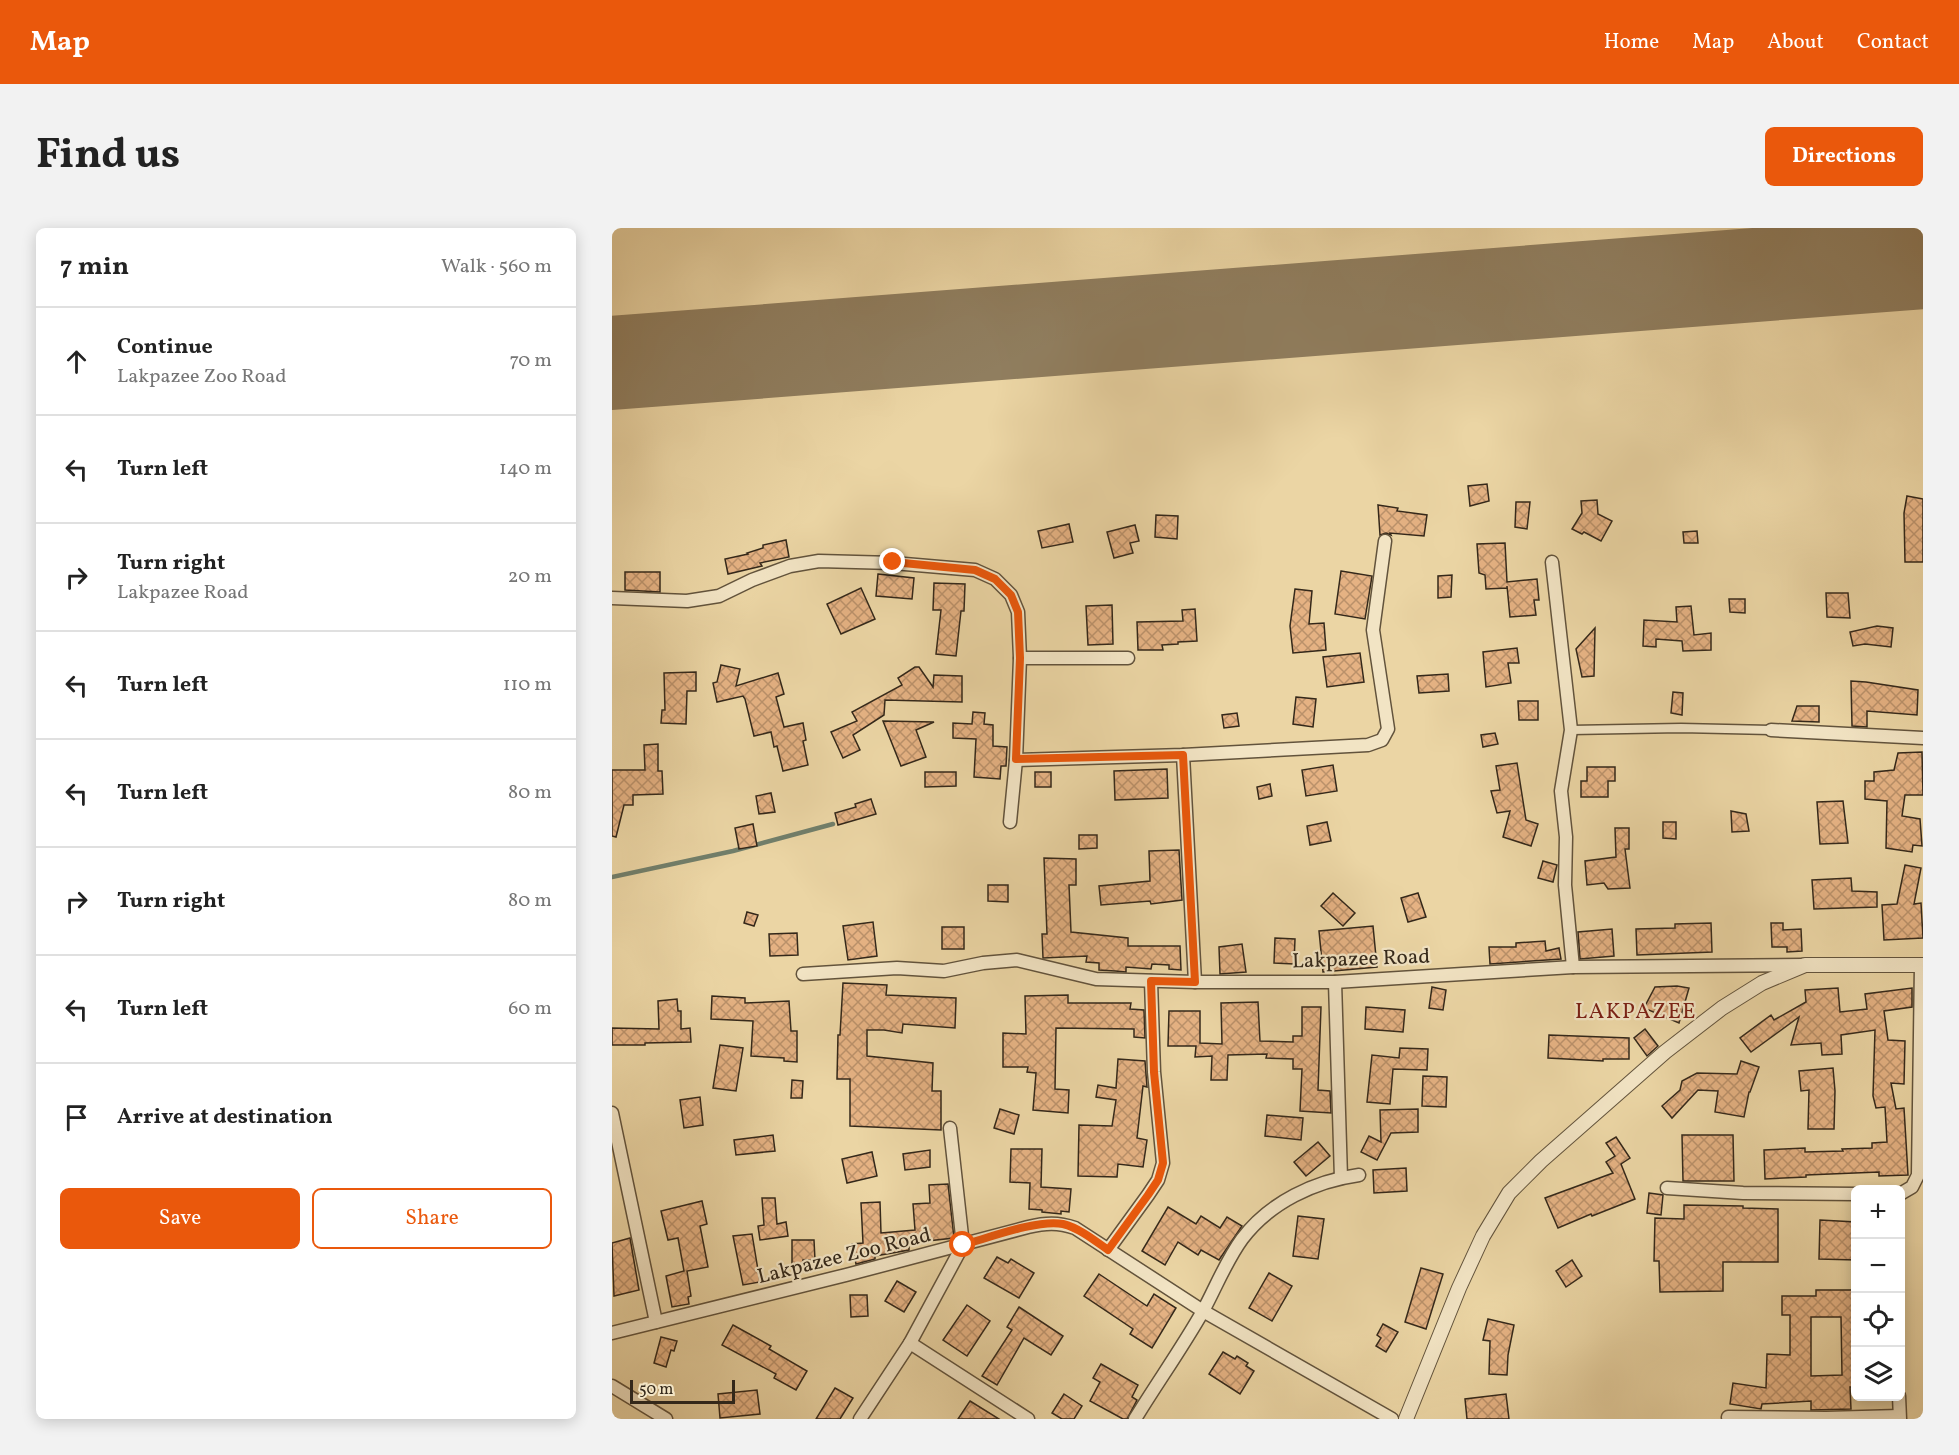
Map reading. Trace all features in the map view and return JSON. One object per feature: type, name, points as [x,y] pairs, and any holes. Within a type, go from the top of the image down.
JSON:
[{"type":"street","points":[[1016,759],[1183,755],[1368,745],[1382,740],[1388,729],[1373,630],[1385,541]]},
{"type":"street","points":[[612,598],[687,602],[718,596],[790,566],[819,561],[893,562],[975,570],[995,579],[1011,595],[1018,612],[1020,658],[1016,759],[1010,822]]},
{"type":"street","points":[[1552,562],[1571,730],[1561,791],[1566,837],[1565,885],[1573,967]]},
{"type":"street","points":[[1020,658],[1128,658]]},
{"type":"street","points":[[1571,730],[1681,728],[1771,730],[1923,738]]},
{"type":"street","points":[[1183,755],[1195,982]]},
{"type":"street","name":"Lakpazee Road","points":[[803,974],[897,968],[944,971],[983,963],[1017,960],[1096,979],[1335,982],[1573,967],[1922,965]]},
{"type":"street","points":[[1406,1419],[1459,1287],[1483,1236],[1509,1193],[1541,1161],[1665,1052],[1714,1014],[1762,983],[1805,965]]},
{"type":"street","points":[[1905,1191],[1912,1187],[1917,1174],[1922,965]]},
{"type":"street","points":[[1108,1250],[1158,1180],[1163,1163],[1154,1072],[1151,981]]},
{"type":"street","points":[[1335,982],[1341,1178]]},
{"type":"street","points":[[612,1113],[656,1322]]},
{"type":"street","points":[[860,1419],[910,1343],[963,1245],[950,1128]]},
{"type":"street","points":[[1135,1419],[1203,1311],[1242,1239],[1258,1221],[1308,1188],[1359,1175]]},
{"type":"street","points":[[1667,1188],[1851,1194]]},
{"type":"street","name":"Lakpazee Zoo Road","points":[[612,1333],[1045,1223],[1062,1224],[1075,1228],[1203,1311],[1392,1419]]},
{"type":"street","points":[[910,1343],[1028,1419]]},
{"type":"street","points":[[612,1386],[666,1419]]},
{"type":"street","points":[[1728,1417],[1899,1417],[1899,1401]]},
{"type":"building","points":[[1487,484],[1489,501],[1470,506],[1468,486]]},
{"type":"building","points":[[1907,496],[1923,499],[1923,562],[1905,562],[1904,513]]},
{"type":"building","points":[[1597,500],[1598,514],[1612,521],[1601,541],[1584,532],[1582,534],[1572,529],[1582,513],[1581,501]]},
{"type":"building","points":[[1516,502],[1530,502],[1527,529],[1515,527]]},
{"type":"building","points":[[1378,505],[1398,508],[1397,511],[1427,515],[1424,536],[1390,533],[1391,535],[1386,533],[1380,535]]},
{"type":"building","points":[[1156,515],[1178,516],[1177,539],[1155,537]]},
{"type":"building","points":[[1069,524],[1073,542],[1042,548],[1038,531]]},
{"type":"building","points":[[1135,525],[1139,541],[1130,543],[1133,553],[1114,558],[1107,532]]},
{"type":"building","points":[[1697,531],[1698,543],[1684,543],[1683,532]]},
{"type":"building","points":[[786,540],[789,557],[760,563],[762,566],[728,574],[725,559],[748,554],[763,548],[763,545]]},
{"type":"building","points":[[1505,543],[1507,582],[1537,579],[1539,600],[1534,600],[1536,615],[1510,617],[1507,586],[1507,588],[1486,589],[1485,575],[1479,573],[1477,544]]},
{"type":"building","points":[[1341,571],[1372,576],[1365,619],[1335,614]]},
{"type":"building","points":[[625,572],[660,572],[660,592],[625,590]]},
{"type":"building","points":[[878,574],[914,578],[912,599],[876,596]]},
{"type":"building","points":[[1452,575],[1451,597],[1438,598],[1438,576]]},
{"type":"building","points":[[934,583],[965,584],[964,611],[961,611],[956,656],[936,654],[941,610],[933,610]]},
{"type":"building","points":[[861,588],[875,619],[841,634],[827,604]]},
{"type":"building","points":[[1295,589],[1312,591],[1309,624],[1324,623],[1326,650],[1293,653],[1290,626]]},
{"type":"building","points":[[1826,593],[1848,593],[1850,618],[1827,617]]},
{"type":"building","points":[[1729,599],[1745,599],[1745,613],[1730,612]]},
{"type":"building","points":[[1112,605],[1113,644],[1088,645],[1086,606]]},
{"type":"building","points":[[1691,606],[1694,635],[1711,633],[1711,650],[1683,651],[1682,641],[1656,639],[1656,647],[1643,646],[1644,620],[1677,622],[1676,607]]},
{"type":"building","points":[[1195,609],[1197,641],[1162,645],[1163,650],[1138,650],[1137,622],[1183,621],[1182,610]]},
{"type":"building","points":[[1877,626],[1893,628],[1891,647],[1865,644],[1853,646],[1850,632]]},
{"type":"building","points":[[1595,628],[1594,676],[1582,677],[1576,649]]},
{"type":"building","points":[[1517,648],[1519,663],[1508,663],[1511,683],[1486,687],[1483,652]]},
{"type":"building","points":[[1360,653],[1364,682],[1327,687],[1323,657]]},
{"type":"building","points":[[721,665],[740,669],[736,686],[778,673],[784,694],[776,697],[784,727],[803,723],[806,740],[803,741],[808,765],[783,771],[771,732],[754,736],[743,696],[717,702],[713,683],[717,682]]},
{"type":"building","points":[[915,667],[919,667],[933,687],[934,675],[962,676],[962,702],[885,700],[884,715],[853,735],[860,750],[843,758],[831,732],[857,721],[852,712],[902,685],[898,678]]},
{"type":"building","points":[[696,672],[696,691],[687,691],[686,724],[661,723],[662,710],[665,710],[664,673]]},
{"type":"building","points":[[1448,674],[1449,691],[1419,693],[1417,676]]},
{"type":"building","points":[[1851,681],[1918,690],[1917,715],[1867,711],[1867,727],[1852,726]]},
{"type":"building","points":[[1673,692],[1683,693],[1682,715],[1671,713]]},
{"type":"building","points":[[1296,697],[1316,699],[1313,727],[1293,724]]},
{"type":"building","points":[[1518,701],[1538,701],[1538,720],[1519,720]]},
{"type":"building","points":[[1797,706],[1819,706],[1819,722],[1792,721]]},
{"type":"building","points":[[973,712],[985,713],[984,724],[993,725],[993,746],[1007,747],[1006,766],[1001,766],[1000,779],[974,777],[976,739],[953,738],[953,723],[972,724]]},
{"type":"building","points":[[1237,713],[1239,726],[1224,728],[1222,715]]},
{"type":"building","points":[[883,721],[934,722],[916,730],[926,757],[901,766]]},
{"type":"building","points":[[1495,733],[1498,744],[1483,747],[1481,735]]},
{"type":"building","points":[[658,744],[658,771],[662,771],[663,794],[633,795],[633,805],[624,805],[616,837],[612,836],[612,770],[645,770],[644,745]]},
{"type":"building","points":[[1922,752],[1923,795],[1905,795],[1902,816],[1920,819],[1922,846],[1913,845],[1912,852],[1886,848],[1887,801],[1865,799],[1865,781],[1874,781],[1874,772],[1894,770],[1898,753]]},
{"type":"building","points":[[1517,763],[1526,820],[1538,824],[1531,846],[1503,837],[1510,811],[1497,813],[1491,791],[1500,790],[1496,766]]},
{"type":"building","points":[[1333,765],[1337,791],[1306,796],[1302,770]]},
{"type":"building","points":[[1587,767],[1615,767],[1615,781],[1608,781],[1608,797],[1581,797],[1581,781],[1587,781]]},
{"type":"building","points":[[1167,769],[1168,798],[1115,800],[1114,771]]},
{"type":"building","points":[[925,772],[956,772],[956,786],[925,787]]},
{"type":"building","points":[[1035,772],[1051,772],[1051,787],[1035,787]]},
{"type":"building","points":[[1270,784],[1272,796],[1259,799],[1257,787]]},
{"type":"building","points":[[771,793],[775,812],[759,814],[756,796]]},
{"type":"building","points":[[871,799],[876,814],[838,825],[835,813],[856,807],[855,804]]},
{"type":"building","points":[[1843,801],[1848,843],[1820,844],[1817,802]]},
{"type":"building","points":[[1731,811],[1746,814],[1749,831],[1732,832]]},
{"type":"building","points":[[1327,822],[1331,841],[1310,845],[1307,826]]},
{"type":"building","points":[[1663,822],[1676,822],[1676,839],[1663,838]]},
{"type":"building","points":[[753,824],[757,846],[739,849],[735,828]]},
{"type":"building","points":[[1615,828],[1629,828],[1629,849],[1625,849],[1630,888],[1608,889],[1604,883],[1587,885],[1585,861],[1616,857]]},
{"type":"building","points":[[1079,835],[1097,835],[1097,848],[1079,849]]},
{"type":"building","points":[[1179,850],[1182,900],[1151,904],[1150,901],[1101,905],[1099,886],[1150,881],[1149,851]]},
{"type":"building","points":[[1044,858],[1076,859],[1076,885],[1069,885],[1071,932],[1128,938],[1128,946],[1180,946],[1181,970],[1169,969],[1169,965],[1152,964],[1151,969],[1126,967],[1126,972],[1099,970],[1099,963],[1086,962],[1087,956],[1043,958],[1042,934],[1047,934]]},
{"type":"building","points":[[1543,861],[1557,865],[1553,882],[1538,878]]},
{"type":"building","points":[[1905,865],[1921,868],[1914,904],[1921,903],[1923,938],[1884,940],[1882,905],[1897,904]]},
{"type":"building","points":[[1851,878],[1852,891],[1877,892],[1877,907],[1814,909],[1812,880]]},
{"type":"building","points":[[988,885],[1008,885],[1008,902],[988,901]]},
{"type":"building","points":[[1333,893],[1355,913],[1343,926],[1321,906]]},
{"type":"building","points":[[1418,893],[1426,917],[1408,922],[1401,898]]},
{"type":"building","points":[[747,912],[758,915],[754,926],[744,923]]},
{"type":"building","points":[[873,922],[877,956],[848,960],[843,926]]},
{"type":"building","points":[[1711,923],[1712,952],[1637,955],[1636,929],[1675,928],[1675,924]]},
{"type":"building","points":[[1771,923],[1783,923],[1783,930],[1801,929],[1802,951],[1787,952],[1787,947],[1772,947]]},
{"type":"building","points":[[1373,926],[1377,967],[1323,972],[1319,931]]},
{"type":"building","points":[[942,927],[964,927],[964,949],[942,949]]},
{"type":"building","points":[[1612,929],[1614,956],[1580,959],[1578,932]]},
{"type":"building","points":[[797,933],[798,955],[770,956],[769,934]]},
{"type":"building","points":[[1275,938],[1295,939],[1294,964],[1274,963]]},
{"type":"building","points":[[1545,941],[1546,951],[1559,948],[1561,959],[1490,964],[1489,947],[1516,947],[1516,943]]},
{"type":"building","points":[[1242,944],[1246,972],[1220,974],[1219,947]]},
{"type":"building","points":[[843,983],[887,985],[886,995],[956,998],[955,1028],[903,1024],[902,1033],[867,1030],[867,1056],[933,1063],[932,1091],[941,1091],[941,1130],[850,1126],[850,1079],[837,1079]]},
{"type":"building","points":[[1432,987],[1446,990],[1443,1010],[1429,1008]]},
{"type":"building","points":[[1655,987],[1689,988],[1679,1023],[1644,1008]]},
{"type":"building","points":[[1838,988],[1840,1012],[1867,1009],[1865,994],[1912,988],[1912,1007],[1884,1011],[1888,1040],[1905,1041],[1904,1084],[1891,1083],[1896,1109],[1904,1108],[1908,1175],[1879,1176],[1879,1172],[1765,1179],[1764,1150],[1805,1148],[1805,1152],[1843,1151],[1842,1149],[1872,1148],[1872,1143],[1887,1142],[1885,1107],[1876,1108],[1873,1096],[1875,1030],[1841,1035],[1842,1054],[1822,1055],[1821,1043],[1791,1045],[1799,1017],[1751,1052],[1740,1038],[1771,1015],[1774,1020],[1806,1002],[1805,990]]},
{"type":"building","points":[[1068,995],[1068,1003],[1131,1003],[1130,1009],[1144,1010],[1145,1038],[1134,1037],[1134,1029],[1056,1028],[1055,1089],[1069,1090],[1068,1113],[1033,1110],[1036,1073],[1027,1072],[1028,1067],[1003,1067],[1003,1033],[1026,1034],[1025,996]]},
{"type":"building","points":[[712,996],[745,998],[745,1003],[789,1001],[791,1031],[797,1031],[797,1062],[784,1061],[784,1058],[751,1056],[753,1021],[711,1019]]},
{"type":"building","points":[[677,999],[678,1011],[681,1011],[681,1029],[690,1028],[691,1042],[612,1045],[612,1028],[659,1029],[658,1001]]},
{"type":"building","points":[[1258,1002],[1260,1041],[1293,1042],[1293,1036],[1302,1036],[1302,1007],[1321,1007],[1318,1090],[1330,1091],[1331,1113],[1300,1111],[1302,1069],[1293,1069],[1293,1059],[1266,1058],[1267,1054],[1228,1055],[1227,1080],[1211,1080],[1212,1056],[1195,1057],[1196,1046],[1168,1046],[1169,1011],[1200,1011],[1200,1043],[1222,1044],[1221,1003]]},
{"type":"building","points":[[1366,1007],[1405,1010],[1403,1032],[1365,1029]]},
{"type":"building","points":[[1645,1029],[1658,1046],[1647,1056],[1634,1038]]},
{"type":"building","points":[[1549,1035],[1629,1038],[1629,1059],[1603,1059],[1603,1061],[1548,1058]]},
{"type":"building","points":[[720,1045],[743,1048],[736,1091],[713,1088]]},
{"type":"building","points":[[1400,1048],[1428,1049],[1427,1070],[1393,1069],[1390,1104],[1367,1102],[1372,1055],[1399,1058]]},
{"type":"building","points":[[1118,1059],[1145,1061],[1147,1087],[1143,1086],[1137,1138],[1147,1140],[1143,1167],[1118,1164],[1117,1177],[1078,1176],[1079,1125],[1112,1126],[1116,1100],[1096,1097],[1098,1085],[1116,1088]]},
{"type":"building","points":[[1741,1061],[1759,1067],[1749,1092],[1744,1117],[1715,1112],[1718,1091],[1698,1090],[1672,1118],[1662,1106],[1680,1090],[1682,1081],[1697,1073],[1737,1074]]},
{"type":"building","points":[[1833,1068],[1834,1129],[1808,1129],[1809,1090],[1801,1091],[1799,1071]]},
{"type":"building","points":[[1423,1076],[1447,1077],[1446,1107],[1422,1106]]},
{"type":"building","points":[[792,1080],[803,1081],[802,1098],[791,1098]]},
{"type":"building","points":[[700,1097],[703,1125],[684,1128],[680,1100]]},
{"type":"building","points":[[1000,1109],[1019,1115],[1014,1134],[994,1128]]},
{"type":"building","points":[[1418,1109],[1418,1132],[1391,1133],[1377,1160],[1361,1152],[1369,1136],[1381,1142],[1380,1110]]},
{"type":"building","points":[[1267,1115],[1303,1118],[1301,1140],[1265,1136]]},
{"type":"building","points":[[773,1135],[775,1151],[736,1155],[734,1140]]},
{"type":"building","points":[[1682,1135],[1733,1135],[1734,1181],[1683,1181]]},
{"type":"building","points":[[1616,1137],[1630,1158],[1621,1164],[1635,1199],[1558,1228],[1545,1198],[1613,1173],[1606,1162],[1615,1156],[1606,1143]]},
{"type":"building","points":[[1318,1142],[1330,1156],[1306,1176],[1294,1162]]},
{"type":"building","points":[[1011,1149],[1042,1149],[1041,1187],[1071,1189],[1069,1212],[1061,1211],[1061,1214],[1029,1209],[1030,1183],[1010,1182]]},
{"type":"building","points":[[930,1150],[930,1167],[905,1170],[903,1154]]},
{"type":"building","points":[[872,1152],[877,1176],[847,1183],[842,1159]]},
{"type":"building","points":[[1406,1168],[1407,1191],[1374,1193],[1373,1170]]},
{"type":"building","points":[[948,1184],[954,1238],[909,1243],[909,1250],[875,1256],[875,1259],[856,1264],[852,1244],[863,1243],[861,1203],[880,1202],[881,1233],[915,1230],[913,1204],[930,1203],[929,1185]]},
{"type":"building","points":[[1649,1193],[1663,1195],[1661,1215],[1647,1213]]},
{"type":"building","points":[[762,1198],[775,1198],[777,1224],[786,1222],[788,1236],[760,1240],[758,1226],[764,1225]]},
{"type":"building","points":[[702,1201],[707,1224],[700,1226],[708,1267],[687,1271],[691,1296],[688,1297],[689,1304],[672,1307],[666,1276],[684,1271],[678,1238],[668,1240],[661,1211]]},
{"type":"building","points":[[1684,1205],[1778,1209],[1778,1262],[1723,1262],[1723,1291],[1660,1292],[1659,1261],[1654,1261],[1655,1218],[1684,1219]]},
{"type":"building","points":[[1168,1207],[1196,1224],[1201,1216],[1220,1228],[1227,1217],[1242,1226],[1219,1260],[1201,1250],[1198,1255],[1178,1242],[1165,1265],[1142,1251]]},
{"type":"building","points":[[1298,1216],[1324,1219],[1318,1259],[1293,1256]]},
{"type":"building","points":[[1820,1220],[1851,1222],[1851,1260],[1819,1259]]},
{"type":"building","points":[[752,1234],[760,1282],[743,1285],[733,1236]]},
{"type":"building","points":[[630,1238],[639,1290],[614,1296],[612,1243]]},
{"type":"building","points":[[792,1240],[814,1240],[815,1260],[803,1260],[803,1264],[792,1264]]},
{"type":"building","points":[[997,1257],[1008,1263],[1011,1259],[1034,1273],[1019,1298],[984,1278]]},
{"type":"building","points":[[1572,1260],[1582,1276],[1566,1287],[1556,1271]]},
{"type":"building","points":[[1421,1268],[1443,1274],[1426,1329],[1405,1322]]},
{"type":"building","points":[[1269,1273],[1292,1286],[1272,1321],[1249,1308]]},
{"type":"building","points":[[1099,1274],[1147,1306],[1154,1294],[1176,1308],[1152,1348],[1130,1334],[1133,1329],[1084,1296]]},
{"type":"building","points":[[897,1281],[916,1292],[904,1312],[885,1301]]},
{"type":"building","points":[[1816,1290],[1851,1290],[1851,1409],[1811,1410],[1811,1401],[1762,1404],[1761,1409],[1730,1404],[1733,1383],[1766,1388],[1767,1354],[1790,1355],[1790,1315],[1782,1315],[1782,1296],[1816,1296]],"holes":[[[1811,1317],[1841,1317],[1842,1375],[1811,1376]]]},
{"type":"building","points":[[850,1295],[867,1295],[868,1316],[851,1317]]},
{"type":"building","points":[[967,1305],[990,1321],[967,1356],[943,1340]]},
{"type":"building","points":[[1019,1307],[1063,1336],[1051,1355],[1024,1338],[997,1385],[982,1376],[1012,1330],[1007,1327]]},
{"type":"building","points":[[1488,1319],[1514,1325],[1507,1375],[1489,1374],[1490,1341],[1483,1340]]},
{"type":"building","points":[[1383,1324],[1398,1332],[1386,1352],[1376,1346],[1381,1338],[1377,1335]]},
{"type":"building","points":[[733,1325],[771,1346],[769,1349],[807,1371],[796,1390],[774,1378],[776,1374],[722,1345]]},
{"type":"building","points":[[661,1337],[677,1341],[674,1351],[671,1350],[666,1367],[654,1363]]},
{"type":"building","points":[[1223,1352],[1235,1359],[1237,1356],[1248,1363],[1246,1366],[1254,1371],[1240,1394],[1209,1374]]},
{"type":"building","points":[[1101,1364],[1138,1385],[1132,1397],[1137,1400],[1127,1419],[1090,1401],[1100,1382],[1093,1378]]},
{"type":"building","points":[[835,1388],[853,1398],[840,1419],[816,1419]]},
{"type":"building","points":[[757,1390],[760,1414],[720,1418],[718,1394]]},
{"type":"building","points":[[1064,1394],[1082,1406],[1074,1419],[1062,1419],[1052,1413]]},
{"type":"building","points":[[1506,1394],[1509,1419],[1467,1419],[1465,1399]]},
{"type":"building","points":[[970,1401],[999,1419],[958,1419]]},
{"type":"waterway","points":[[612,877],[733,851],[833,824]]},
{"type":"runway","points":[[612,363],[1923,262]]},
{"type":"district","name":"LAKPAZEE","points":[[1636,1010]]},
{"type":"route","points":[[893,562],[975,570],[995,579],[1011,595],[1018,612],[1020,658],[1016,759],[1183,755],[1195,982],[1151,981],[1154,1072],[1163,1163],[1158,1180],[1108,1250],[1075,1228],[1062,1224],[1045,1223],[963,1245]]}]
